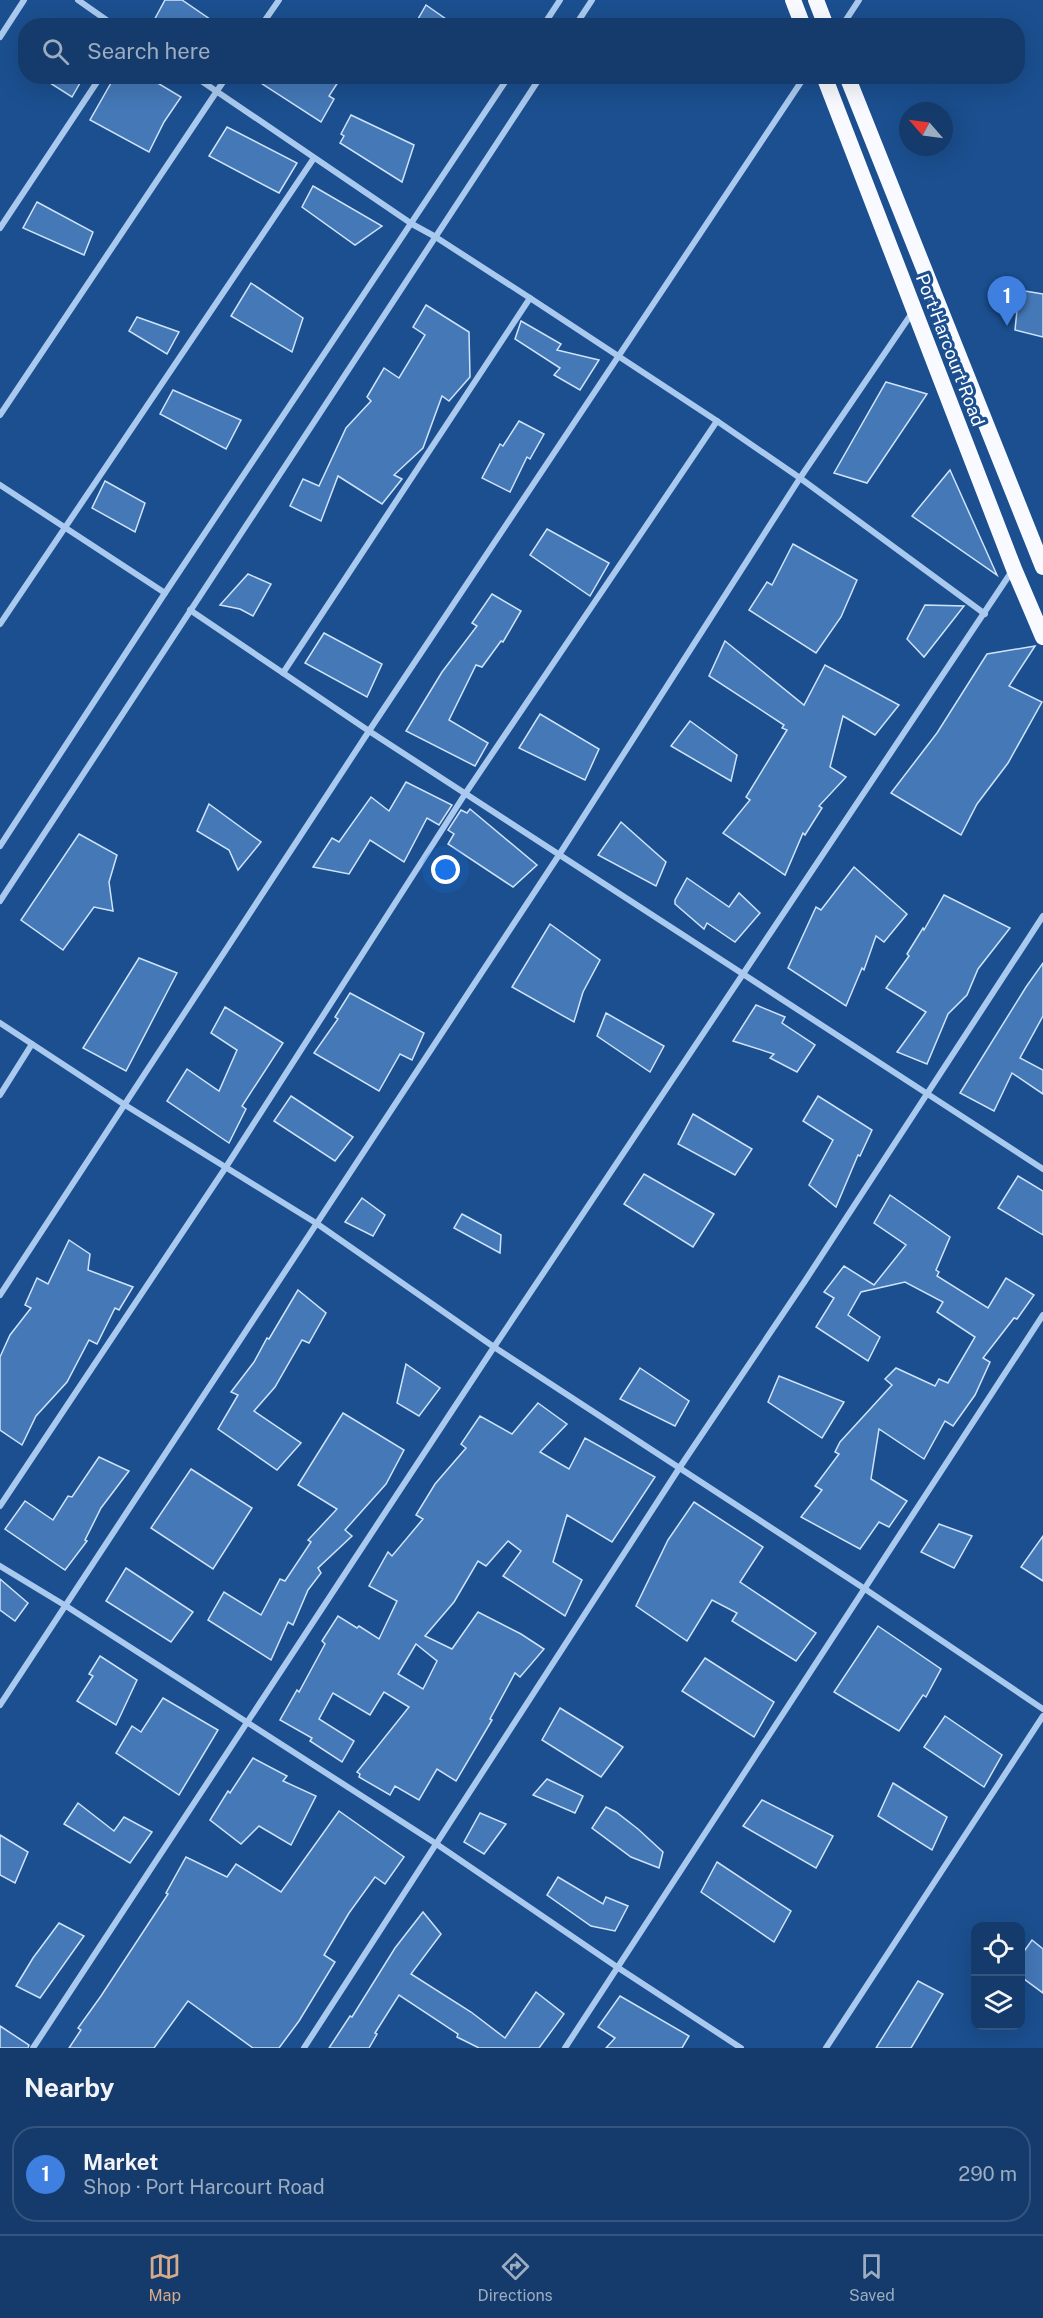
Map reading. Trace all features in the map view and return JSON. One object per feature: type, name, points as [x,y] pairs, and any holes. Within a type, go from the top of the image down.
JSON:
[{"type":"highway","points":[[793,0],[800,18]]},
{"type":"highway","points":[[816,0],[823,18]]},
{"type":"highway","name":"Port Harcourt Road","points":[[827,84],[1014,569],[1043,637]]},
{"type":"highway","name":"Port Harcourt Road","points":[[850,84],[1043,567]]},
{"type":"street","points":[[0,37],[24,0]]},
{"type":"street","points":[[78,0],[104,18]]},
{"type":"street","points":[[267,18],[279,0]]},
{"type":"street","points":[[548,18],[560,0]]},
{"type":"street","points":[[580,18],[592,0]]},
{"type":"street","points":[[847,18],[859,0]]},
{"type":"street","points":[[0,228],[96,84]]},
{"type":"street","points":[[206,84],[412,224],[530,298],[717,421],[800,478],[985,614]]},
{"type":"street","points":[[0,415],[222,84]]},
{"type":"street","points":[[0,846],[165,593],[504,84]]},
{"type":"street","points":[[0,901],[536,84]]},
{"type":"street","points":[[0,1295],[369,731],[800,84]]},
{"type":"street","points":[[0,624],[314,158]]},
{"type":"street","points":[[283,673],[530,298]]},
{"type":"street","points":[[0,1705],[559,855],[800,478],[914,310]]},
{"type":"street","points":[[0,1506],[225,1167],[465,794],[717,421]]},
{"type":"street","points":[[0,485],[165,593]]},
{"type":"street","points":[[33,2048],[742,973],[1014,569]]},
{"type":"street","points":[[190,610],[465,794],[1043,1169]]},
{"type":"street","points":[[304,2048],[680,1467],[805,1281],[1043,916]]},
{"type":"street","points":[[0,1023],[125,1105],[316,1223],[494,1347],[680,1467],[1043,1709]]},
{"type":"street","points":[[0,1095],[32,1044]]},
{"type":"street","points":[[565,2048],[1043,1315]]},
{"type":"street","points":[[0,1566],[66,1606],[435,1844],[616,1967],[741,2048]]},
{"type":"street","points":[[826,2048],[1043,1716]]},
{"type":"building","points":[[165,0],[182,0],[208,18],[155,18]]},
{"type":"building","points":[[426,5],[445,18],[419,18]]},
{"type":"building","points":[[52,84],[79,84],[72,97]]},
{"type":"building","points":[[110,84],[159,84],[181,97],[164,122],[149,152],[90,120]]},
{"type":"building","points":[[262,84],[337,84],[329,96],[334,99],[321,122]]},
{"type":"building","points":[[351,115],[414,145],[402,182],[340,143],[344,136],[341,134]]},
{"type":"building","points":[[227,127],[297,163],[279,193],[209,156]]},
{"type":"building","points":[[313,186],[382,226],[355,245],[302,207]]},
{"type":"building","points":[[37,202],[93,232],[84,255],[23,228]]},
{"type":"building","points":[[251,283],[303,318],[292,352],[231,316]]},
{"type":"building","points":[[1019,290],[1043,294],[1043,337],[1015,330]]},
{"type":"building","points":[[426,305],[469,332],[470,377],[449,401],[442,396],[423,448],[394,475],[402,479],[382,504],[338,476],[321,521],[290,506],[303,479],[319,486],[346,428],[371,401],[367,397],[384,368],[399,378],[425,335],[413,327]]},
{"type":"building","points":[[137,317],[179,332],[167,354],[129,331]]},
{"type":"building","points":[[521,321],[561,344],[557,350],[599,360],[580,390],[554,375],[560,368],[515,339]]},
{"type":"building","points":[[886,382],[927,394],[867,483],[834,473]]},
{"type":"building","points":[[173,390],[241,420],[226,449],[160,414]]},
{"type":"building","points":[[519,421],[544,434],[530,459],[527,457],[510,492],[482,478],[500,444],[503,446]]},
{"type":"building","points":[[950,470],[997,575],[912,516]]},
{"type":"building","points":[[105,481],[145,503],[135,532],[92,508]]},
{"type":"building","points":[[547,529],[609,563],[590,596],[530,555]]},
{"type":"building","points":[[793,544],[857,580],[841,617],[816,653],[749,610],[767,582],[772,585]]},
{"type":"building","points":[[248,574],[271,584],[253,616],[240,609],[220,605]]},
{"type":"building","points":[[492,594],[521,611],[503,642],[501,641],[482,667],[476,665],[449,720],[488,743],[475,766],[406,731],[442,672],[477,626],[472,623]]},
{"type":"building","points":[[925,605],[964,606],[924,657],[907,639]]},
{"type":"building","points":[[324,633],[382,664],[367,697],[305,663]]},
{"type":"building","points":[[725,641],[804,705],[825,665],[899,705],[875,735],[843,716],[830,767],[846,777],[819,806],[822,808],[805,835],[803,833],[785,875],[723,833],[750,800],[746,797],[787,730],[782,728],[784,725],[709,676]]},
{"type":"building","points":[[1035,646],[1009,686],[1042,702],[1008,763],[977,804],[961,835],[891,793],[937,733],[987,654]]},
{"type":"building","points":[[540,714],[599,749],[585,780],[519,748]]},
{"type":"building","points":[[690,721],[737,755],[731,781],[671,746]]},
{"type":"building","points":[[406,782],[452,805],[439,825],[427,818],[404,862],[370,840],[349,874],[313,867],[332,838],[339,842],[371,797],[389,811]]},
{"type":"building","points":[[209,804],[261,842],[238,870],[229,850],[197,831]]},
{"type":"building","points":[[470,809],[537,865],[513,887],[448,844],[454,834],[448,830],[461,810],[467,813]]},
{"type":"building","points":[[621,822],[666,862],[656,886],[598,855]]},
{"type":"building","points":[[79,834],[117,855],[109,882],[113,911],[94,907],[63,950],[21,920]]},
{"type":"building","points":[[854,867],[907,914],[884,942],[876,936],[864,970],[862,968],[846,1006],[788,968],[816,907],[821,910]]},
{"type":"building","points":[[687,878],[729,907],[739,893],[760,913],[735,942],[707,923],[704,929],[675,904]]},
{"type":"building","points":[[944,895],[1010,928],[978,969],[967,995],[948,1014],[927,1064],[897,1052],[926,1012],[886,988],[909,956],[907,954]]},
{"type":"building","points":[[550,924],[600,960],[583,992],[574,1022],[512,987]]},
{"type":"building","points":[[139,958],[177,973],[126,1071],[83,1048]]},
{"type":"building","points":[[1043,963],[1043,1016],[1020,1058],[1043,1070],[1043,1094],[1012,1073],[994,1111],[960,1093]]},
{"type":"building","points":[[350,993],[424,1033],[412,1060],[400,1054],[379,1091],[314,1053],[338,1019],[335,1017]]},
{"type":"building","points":[[756,1005],[785,1017],[782,1023],[815,1045],[797,1072],[770,1058],[774,1054],[733,1041]]},
{"type":"building","points":[[225,1007],[283,1043],[242,1106],[246,1109],[229,1143],[167,1101],[187,1069],[219,1091],[237,1050],[211,1033]]},
{"type":"building","points":[[606,1013],[664,1046],[650,1072],[597,1036]]},
{"type":"building","points":[[291,1096],[353,1137],[335,1161],[274,1121]]},
{"type":"building","points":[[818,1096],[872,1130],[860,1156],[858,1155],[836,1207],[809,1185],[833,1140],[803,1121]]},
{"type":"building","points":[[693,1114],[752,1149],[735,1175],[678,1144]]},
{"type":"building","points":[[644,1174],[714,1214],[693,1247],[624,1204]]},
{"type":"building","points":[[1018,1176],[1043,1191],[1043,1235],[998,1208]]},
{"type":"building","points":[[890,1195],[950,1237],[936,1270],[939,1272],[937,1276],[988,1308],[1006,1278],[1034,1295],[1017,1319],[1014,1318],[983,1358],[990,1362],[975,1395],[953,1426],[945,1421],[924,1459],[879,1429],[871,1479],[907,1501],[889,1527],[879,1522],[860,1549],[801,1517],[822,1490],[815,1486],[839,1454],[835,1452],[840,1442],[892,1385],[885,1379],[896,1368],[935,1386],[939,1379],[948,1383],[975,1337],[937,1312],[943,1302],[905,1282],[861,1292],[848,1315],[880,1337],[868,1361],[816,1327],[834,1298],[824,1292],[844,1266],[874,1285],[906,1245],[874,1223]]},
{"type":"building","points":[[362,1198],[385,1215],[373,1236],[345,1222]]},
{"type":"building","points":[[462,1214],[501,1235],[500,1253],[454,1228]]},
{"type":"building","points":[[69,1240],[90,1254],[88,1270],[133,1287],[119,1310],[115,1308],[97,1344],[89,1340],[67,1382],[36,1416],[22,1445],[0,1430],[0,1357],[10,1335],[31,1308],[25,1305],[37,1278],[48,1284]]},
{"type":"building","points":[[298,1290],[326,1313],[309,1343],[302,1340],[275,1387],[254,1411],[301,1443],[277,1470],[218,1429],[238,1395],[231,1392],[254,1362]]},
{"type":"building","points":[[406,1364],[440,1388],[419,1416],[397,1403]]},
{"type":"building","points":[[640,1368],[689,1401],[675,1426],[620,1399]]},
{"type":"building","points":[[779,1376],[844,1402],[822,1438],[768,1402]]},
{"type":"building","points":[[538,1403],[567,1424],[540,1452],[569,1469],[585,1438],[655,1477],[612,1542],[567,1515],[553,1562],[582,1580],[565,1616],[503,1576],[521,1551],[508,1541],[486,1566],[478,1561],[454,1602],[425,1636],[452,1649],[478,1612],[521,1634],[544,1649],[520,1677],[515,1673],[490,1719],[492,1720],[456,1781],[437,1769],[419,1800],[395,1786],[390,1795],[359,1777],[360,1774],[357,1772],[409,1707],[384,1692],[370,1715],[333,1693],[319,1719],[354,1741],[342,1762],[310,1741],[312,1738],[280,1720],[297,1690],[299,1692],[325,1644],[322,1641],[338,1616],[379,1639],[397,1601],[369,1586],[388,1552],[392,1556],[423,1519],[416,1515],[435,1484],[466,1448],[461,1444],[480,1416],[512,1434]],"holes":[[[416,1644],[437,1661],[423,1689],[398,1674]]]},
{"type":"building","points":[[343,1413],[404,1450],[386,1484],[345,1530],[352,1536],[318,1568],[321,1573],[308,1590],[293,1625],[288,1622],[271,1660],[208,1620],[224,1592],[261,1615],[280,1579],[285,1581],[311,1542],[308,1540],[337,1509],[298,1485]]},
{"type":"building","points":[[99,1457],[129,1471],[101,1508],[85,1540],[87,1541],[65,1570],[5,1529],[25,1501],[53,1520],[68,1496],[72,1497]]},
{"type":"building","points":[[191,1469],[252,1508],[213,1569],[151,1528]]},
{"type":"building","points":[[694,1502],[763,1547],[740,1582],[816,1633],[796,1661],[732,1621],[737,1613],[712,1600],[687,1641],[636,1606],[668,1540]]},
{"type":"building","points":[[939,1524],[972,1536],[954,1568],[921,1552]]},
{"type":"building","points":[[1043,1536],[1043,1581],[1021,1567]]},
{"type":"building","points":[[126,1568],[193,1612],[171,1642],[106,1601]]},
{"type":"building","points":[[0,1579],[28,1603],[15,1621],[0,1610]]},
{"type":"building","points":[[878,1626],[941,1669],[926,1697],[923,1695],[899,1731],[834,1692]]},
{"type":"building","points":[[100,1656],[137,1680],[116,1725],[77,1701],[93,1676],[89,1674]]},
{"type":"building","points":[[705,1658],[774,1702],[754,1737],[682,1691]]},
{"type":"building","points":[[163,1698],[218,1730],[179,1795],[116,1753],[132,1726],[141,1732]]},
{"type":"building","points":[[560,1708],[623,1747],[601,1777],[542,1740]]},
{"type":"building","points":[[945,1716],[1002,1755],[984,1787],[924,1747]]},
{"type":"building","points":[[253,1758],[287,1776],[283,1781],[316,1796],[291,1845],[259,1826],[241,1844],[210,1820]]},
{"type":"building","points":[[547,1779],[583,1796],[575,1813],[533,1795]]},
{"type":"building","points":[[893,1783],[947,1817],[932,1850],[878,1816]]},
{"type":"building","points":[[762,1800],[833,1836],[816,1868],[743,1826]]},
{"type":"building","points":[[78,1803],[114,1831],[124,1817],[152,1832],[130,1863],[64,1824]]},
{"type":"building","points":[[606,1807],[638,1829],[663,1852],[659,1868],[631,1857],[592,1828]]},
{"type":"building","points":[[339,1811],[404,1857],[385,1884],[375,1877],[349,1913],[324,1955],[335,1962],[299,2021],[279,2048],[253,2048],[188,2001],[154,2048],[69,2048],[81,2030],[78,2028],[168,1894],[166,1893],[186,1857],[227,1877],[236,1864],[281,1892]]},
{"type":"building","points":[[480,1813],[506,1824],[484,1854],[464,1842]]},
{"type":"building","points":[[0,1835],[28,1852],[15,1883],[0,1875]]},
{"type":"building","points":[[717,1862],[791,1911],[774,1942],[701,1892]]},
{"type":"building","points":[[558,1877],[603,1904],[606,1897],[628,1906],[615,1931],[591,1926],[547,1895]]},
{"type":"building","points":[[423,1912],[441,1934],[411,1974],[471,2012],[505,2038],[536,1992],[564,2014],[539,2048],[479,2048],[457,2037],[458,2034],[399,1995],[375,2033],[377,2034],[369,2048],[329,2048],[350,2016],[352,2017],[395,1948]]},
{"type":"building","points":[[59,1923],[84,1936],[40,1998],[16,1986]]},
{"type":"building","points":[[1032,1940],[1043,1949],[1043,1993],[1025,1980],[1025,1950]]},
{"type":"building","points":[[918,1981],[943,1994],[911,2048],[876,2048]]},
{"type":"building","points":[[620,1996],[689,2036],[682,2048],[606,2048],[615,2038],[598,2027]]},
{"type":"building","points":[[0,2026],[29,2045],[28,2048],[0,2048]]},
{"type":"place","name":"Market","points":[[1007,326]]}]
